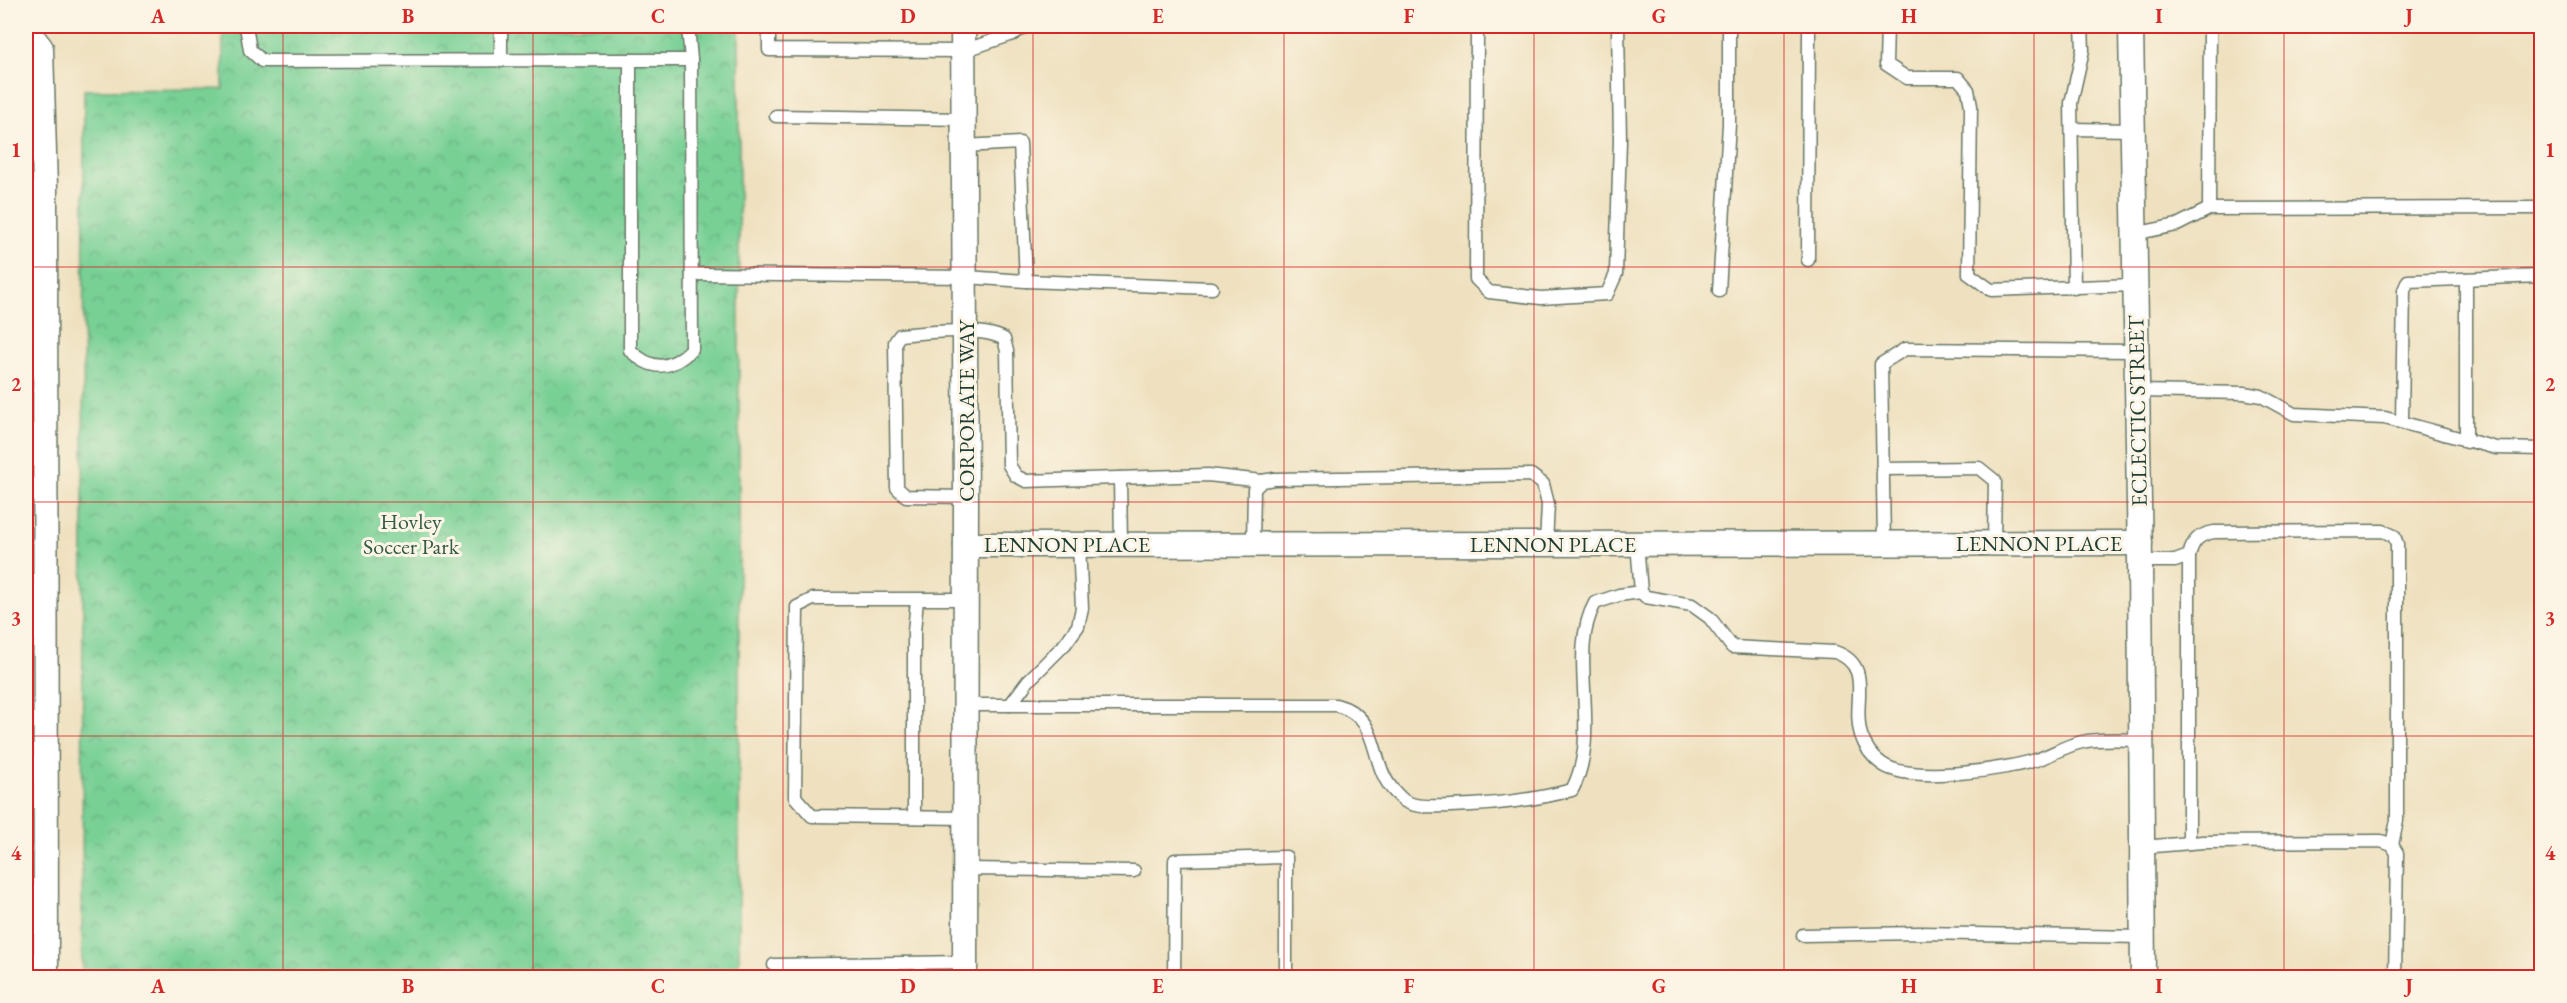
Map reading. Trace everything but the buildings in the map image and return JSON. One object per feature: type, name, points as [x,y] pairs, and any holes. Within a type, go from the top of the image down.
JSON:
[{"type":"street","name":"CORPORATE WAY","points":[[963,26],[966,277],[965,970]]},
{"type":"street","name":"ECLECTIC STREET","points":[[2130,26],[2140,552],[2143,978]]},
{"type":"street","points":[[26,29],[42,48],[45,200],[36,618],[36,887],[46,978]]},
{"type":"street","name":"LENNON PLACE","points":[[966,545],[1994,543],[2140,552]]},
{"type":"lane","points":[[246,26],[250,50],[262,62],[691,60]]},
{"type":"lane","points":[[501,26],[501,61]]},
{"type":"lane","points":[[630,60],[630,350],[642,362],[662,367],[681,360],[692,349],[691,60],[688,26]]},
{"type":"lane","points":[[769,26],[769,50],[963,51],[1013,34],[1026,26]]},
{"type":"lane","points":[[1477,26],[1476,279],[1489,292],[1541,298],[1607,294],[1616,274],[1620,140],[1618,26]]},
{"type":"lane","points":[[1719,291],[1728,124],[1728,26]]},
{"type":"lane","points":[[1808,260],[1809,26]]},
{"type":"lane","points":[[1887,26],[1886,64],[1907,78],[1958,78],[1968,90],[1971,106],[1969,274],[1991,290],[2135,285]]},
{"type":"lane","points":[[2074,288],[2071,103],[2083,50],[2082,26]]},
{"type":"lane","points":[[2209,209],[2210,26]]},
{"type":"lane","points":[[776,116],[963,119]]},
{"type":"lane","points":[[2072,129],[2133,130]]},
{"type":"lane","points":[[964,146],[1020,143],[1026,281]]},
{"type":"lane","points":[[2134,234],[2177,225],[2209,209],[2541,208]]},
{"type":"lane","points":[[692,274],[966,277],[1212,288]]},
{"type":"lane","points":[[2402,421],[2404,290],[2408,281],[2541,276]]},
{"type":"lane","points":[[2466,279],[2466,441]]},
{"type":"lane","points":[[966,497],[906,496],[897,488],[895,342],[900,335],[966,332],[996,334],[1005,339],[1009,465],[1016,476],[1026,481],[1208,475],[1262,481],[1531,475],[1543,484],[1548,504],[1546,544]]},
{"type":"lane","points":[[1884,543],[1881,364],[1905,349],[2136,351]]},
{"type":"lane","points":[[2137,392],[2244,393],[2261,396],[2294,414],[2402,421],[2496,448],[2541,449]]},
{"type":"lane","points":[[1882,470],[1978,468],[1995,481],[1994,543]]},
{"type":"lane","points":[[1120,478],[1120,544]]},
{"type":"lane","points":[[1253,544],[1254,489],[1262,481]]},
{"type":"lane","points":[[2189,843],[2189,556],[2193,542],[2200,535],[2214,532],[2383,531],[2394,536],[2397,544],[2397,820],[2392,845]]},
{"type":"lane","points":[[1637,543],[1641,592],[1646,597],[1692,605],[1710,618],[1732,647],[1835,652],[1850,657],[1857,668],[1860,733],[1869,751],[1883,765],[1908,773],[1976,772],[2039,759],[2081,742],[2141,740]]},
{"type":"lane","points":[[1010,705],[1028,681],[1065,645],[1078,626],[1082,608],[1079,544]]},
{"type":"lane","points":[[2140,552],[2175,561],[2189,556]]},
{"type":"lane","points":[[966,705],[1336,705],[1350,708],[1365,722],[1385,778],[1393,790],[1408,803],[1473,806],[1530,801],[1572,790],[1582,772],[1586,728],[1586,619],[1595,603],[1619,595],[1641,592]]},
{"type":"lane","points":[[965,818],[812,816],[795,797],[797,607],[813,599],[966,599]]},
{"type":"lane","points":[[914,817],[914,632],[917,600]]},
{"type":"lane","points":[[2142,847],[2189,843],[2381,841],[2392,845],[2397,853],[2394,978]]},
{"type":"lane","points":[[1174,978],[1175,860],[1286,857],[1286,978]]},
{"type":"lane","points":[[965,869],[1134,871]]},
{"type":"lane","points":[[1803,935],[1921,933],[2142,937]]},
{"type":"lane","points":[[774,965],[965,970]]},
{"type":"green space","name":"Hovley Soccer Park","points":[[223,26],[739,26],[739,977],[82,978],[84,90],[223,89]]}]
